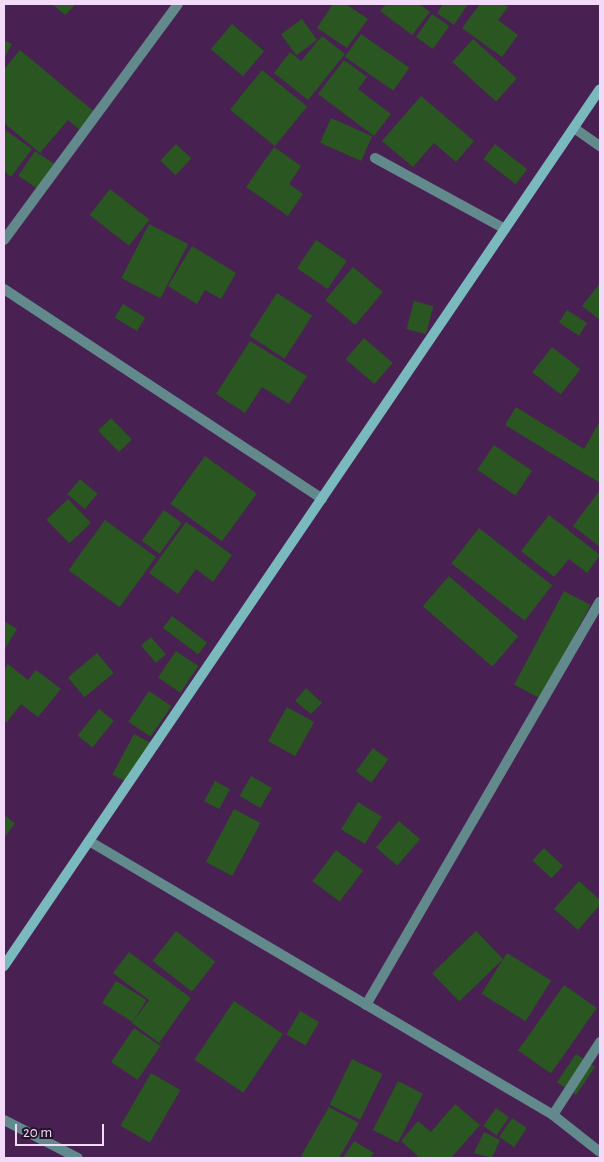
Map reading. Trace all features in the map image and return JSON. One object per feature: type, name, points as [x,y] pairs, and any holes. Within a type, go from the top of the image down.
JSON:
[{"type":"main road","points":[[4,966],[600,89]]},
{"type":"street","points":[[4,240],[178,4]]},
{"type":"street","points":[[574,128],[600,146]]},
{"type":"street","points":[[374,158],[505,229]]},
{"type":"street","points":[[4,289],[322,499]]},
{"type":"street","points":[[366,1005],[600,602]]},
{"type":"street","points":[[89,841],[553,1115],[600,1152]]},
{"type":"street","points":[[553,1115],[600,1042]]},
{"type":"street","points":[[4,1120],[78,1158]]},
{"type":"building","points":[[52,4],[76,4],[65,15]]},
{"type":"building","points":[[333,4],[346,4],[368,19],[347,48],[317,28]]},
{"type":"building","points":[[386,4],[419,4],[430,12],[412,35],[380,11]]},
{"type":"building","points":[[443,4],[468,4],[454,25],[437,13]]},
{"type":"building","points":[[480,4],[504,4],[508,7],[498,20],[518,35],[502,57],[462,28]]},
{"type":"building","points":[[432,14],[449,26],[433,49],[416,37]]},
{"type":"building","points":[[302,19],[317,40],[296,55],[281,34]]},
{"type":"building","points":[[232,24],[264,51],[243,76],[211,49]]},
{"type":"building","points":[[361,34],[409,68],[393,91],[345,57]]},
{"type":"building","points":[[322,36],[345,54],[308,100],[274,73],[290,52],[301,61]]},
{"type":"building","points":[[473,39],[517,78],[496,102],[452,62]]},
{"type":"building","points":[[4,40],[12,44],[4,59]]},
{"type":"building","points":[[20,50],[97,114],[82,132],[68,120],[40,153],[4,123],[4,69]]},
{"type":"building","points":[[344,60],[367,77],[358,89],[391,114],[374,136],[318,94]]},
{"type":"building","points":[[262,70],[307,107],[275,146],[230,110]]},
{"type":"building","points":[[421,96],[474,141],[456,162],[434,143],[413,167],[382,141]]},
{"type":"building","points":[[331,118],[372,136],[361,161],[320,143]]},
{"type":"building","points":[[4,129],[32,149],[11,177],[4,171]]},
{"type":"building","points":[[176,144],[191,158],[176,175],[160,161]]},
{"type":"building","points":[[495,144],[527,169],[516,184],[483,159]]},
{"type":"building","points":[[274,147],[301,166],[289,184],[303,194],[288,216],[246,187]]},
{"type":"building","points":[[35,151],[56,165],[39,190],[18,176]]},
{"type":"building","points":[[110,189],[149,220],[129,246],[90,215]]},
{"type":"building","points":[[149,224],[188,244],[161,298],[121,278]]},
{"type":"building","points":[[316,240],[347,261],[328,289],[297,268]]},
{"type":"building","points":[[192,246],[236,273],[221,299],[205,290],[197,304],[168,286]]},
{"type":"building","points":[[353,267],[383,292],[355,325],[325,300]]},
{"type":"building","points":[[600,283],[600,320],[582,306]]},
{"type":"building","points":[[277,293],[312,316],[284,359],[249,336]]},
{"type":"building","points":[[414,301],[433,306],[426,334],[406,329]]},
{"type":"building","points":[[123,304],[145,317],[137,331],[115,318]]},
{"type":"building","points":[[567,310],[587,323],[579,336],[559,323]]},
{"type":"building","points":[[364,338],[393,363],[374,384],[346,359]]},
{"type":"building","points":[[250,341],[307,376],[289,404],[262,387],[245,413],[216,394]]},
{"type":"building","points":[[552,347],[580,369],[561,394],[532,372]]},
{"type":"building","points":[[516,407],[584,449],[600,421],[600,483],[505,425]]},
{"type":"building","points":[[111,418],[132,440],[119,452],[98,431]]},
{"type":"building","points":[[494,445],[532,471],[515,496],[477,470]]},
{"type":"building","points":[[205,456],[257,494],[222,541],[170,504]]},
{"type":"building","points":[[80,479],[98,494],[85,509],[67,494]]},
{"type":"building","points":[[600,490],[600,547],[573,526]]},
{"type":"building","points":[[68,499],[91,523],[69,544],[46,520]]},
{"type":"building","points":[[164,510],[182,523],[159,554],[142,541]]},
{"type":"building","points":[[549,515],[600,555],[587,573],[569,559],[554,577],[521,551]]},
{"type":"building","points":[[105,520],[156,557],[120,607],[69,570]]},
{"type":"building","points":[[186,522],[232,555],[213,582],[196,569],[178,594],[149,573]]},
{"type":"building","points":[[479,528],[552,585],[525,621],[451,563]]},
{"type":"building","points":[[449,576],[518,636],[492,667],[423,606]]},
{"type":"building","points":[[564,591],[590,605],[541,699],[514,685]]},
{"type":"building","points":[[172,616],[207,642],[198,654],[163,628]]},
{"type":"building","points":[[4,621],[17,629],[4,650]]},
{"type":"building","points":[[151,637],[166,655],[156,663],[141,645]]},
{"type":"building","points":[[176,651],[198,666],[180,693],[158,678]]},
{"type":"building","points":[[97,653],[114,673],[85,697],[68,677]]},
{"type":"building","points":[[8,664],[28,680],[36,670],[61,689],[38,717],[21,704],[6,723],[4,721],[4,669]]},
{"type":"building","points":[[306,688],[322,703],[311,714],[295,701]]},
{"type":"building","points":[[149,691],[171,706],[151,737],[128,722]]},
{"type":"building","points":[[287,707],[314,722],[295,756],[268,741]]},
{"type":"building","points":[[99,709],[114,721],[92,747],[78,735]]},
{"type":"building","points":[[134,734],[153,744],[131,784],[112,775]]},
{"type":"building","points":[[373,748],[388,759],[371,783],[356,771]]},
{"type":"building","points":[[251,776],[272,788],[260,808],[240,796]]},
{"type":"building","points":[[215,781],[230,789],[219,809],[204,801]]},
{"type":"building","points":[[358,802],[382,817],[365,844],[341,829]]},
{"type":"building","points":[[234,809],[260,823],[232,876],[206,862]]},
{"type":"building","points":[[4,815],[15,823],[4,838]]},
{"type":"building","points":[[399,821],[420,839],[397,866],[376,847]]},
{"type":"building","points":[[544,848],[563,866],[551,878],[532,860]]},
{"type":"building","points":[[336,850],[363,870],[340,902],[313,881]]},
{"type":"building","points":[[579,881],[600,900],[600,905],[578,930],[554,909]]},
{"type":"building","points":[[176,931],[215,962],[192,992],[153,961]]},
{"type":"building","points":[[476,931],[503,959],[459,1001],[432,973]]},
{"type":"building","points":[[129,952],[191,998],[159,1043],[132,1023],[149,1000],[113,973]]},
{"type":"building","points":[[507,953],[551,981],[526,1021],[482,994]]},
{"type":"building","points":[[116,981],[147,1000],[133,1022],[102,1003]]},
{"type":"building","points":[[564,985],[597,1008],[551,1073],[518,1051]]},
{"type":"building","points":[[234,1001],[283,1034],[243,1093],[194,1060]]},
{"type":"building","points":[[300,1011],[319,1022],[306,1045],[287,1034]]},
{"type":"building","points":[[134,1028],[161,1046],[138,1080],[111,1062]]},
{"type":"building","points":[[576,1054],[595,1067],[576,1095],[557,1082]]},
{"type":"building","points":[[352,1059],[383,1074],[360,1120],[330,1105]]},
{"type":"building","points":[[151,1073],[180,1090],[150,1143],[120,1126]]},
{"type":"building","points":[[398,1081],[423,1094],[398,1143],[373,1130]]},
{"type":"building","points":[[455,1104],[480,1125],[451,1158],[420,1158],[401,1141],[418,1121],[431,1132]]},
{"type":"building","points":[[329,1107],[359,1123],[339,1158],[305,1158],[301,1156]]},
{"type":"building","points":[[496,1108],[509,1117],[496,1135],[483,1126]]},
{"type":"building","points":[[512,1118],[527,1128],[514,1147],[499,1137]]},
{"type":"building","points":[[484,1132],[500,1140],[492,1158],[474,1153]]},
{"type":"building","points":[[354,1141],[374,1153],[370,1158],[343,1158]]}]
